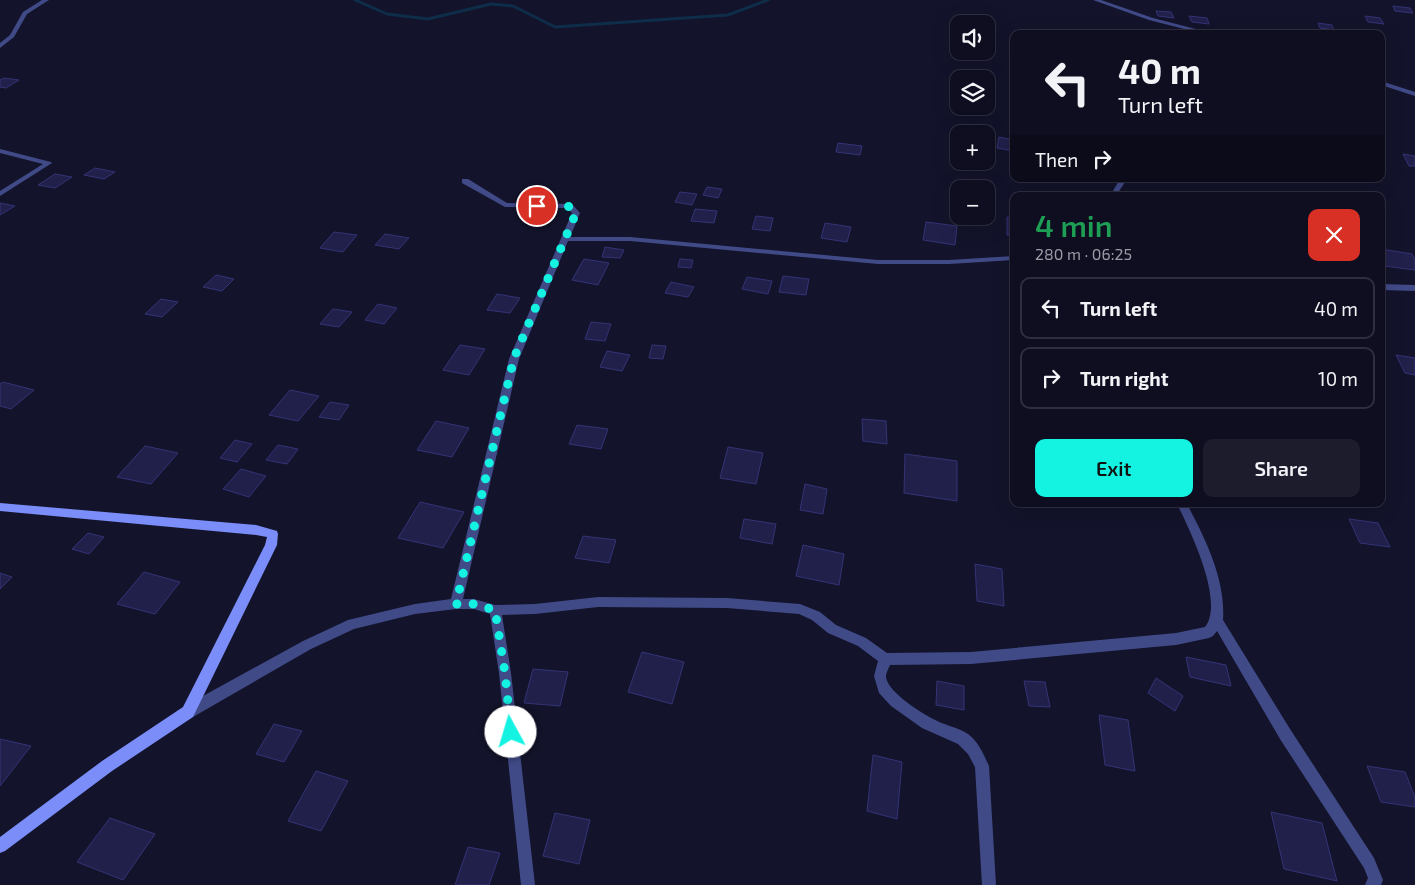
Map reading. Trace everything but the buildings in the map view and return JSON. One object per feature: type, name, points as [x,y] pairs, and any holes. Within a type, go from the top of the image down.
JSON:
[{"type":"main road","points":[[0,507],[246,529],[273,534],[271,545],[188,712],[108,766],[0,846]]},
{"type":"street","points":[[0,46],[12,36],[25,14],[46,0]]},
{"type":"street","points":[[1096,0],[1151,19],[1195,30]]},
{"type":"street","points":[[1385,84],[1415,94]]},
{"type":"street","points":[[0,151],[49,163],[0,194]]},
{"type":"street","points":[[456,604],[514,358],[576,213],[568,206],[505,205],[465,181]]},
{"type":"street","points":[[565,238],[630,239],[878,262],[949,262],[1010,258]]},
{"type":"street","points":[[1385,287],[1415,288]]},
{"type":"street","points":[[1184,507],[1195,527],[1216,593],[1217,621],[1285,734],[1369,864],[1376,880],[1372,885]]},
{"type":"street","points":[[188,712],[307,645],[352,624],[415,608],[456,604],[474,604],[495,610],[535,609],[598,602],[727,603],[800,609],[816,616],[832,629],[862,642],[885,659],[971,658],[1176,639],[1209,632],[1217,621]]},
{"type":"street","points":[[495,610],[505,673],[528,885]]},
{"type":"street","points":[[885,659],[880,676],[883,689],[896,702],[927,723],[963,739],[974,749],[982,766],[989,885]]},
{"type":"waterway","points":[[355,0],[387,14],[428,19],[491,4],[513,6],[555,27],[728,15],[768,0]]},
{"type":"route","points":[[511,732],[505,673],[495,610],[474,604],[456,604],[514,358],[576,213],[568,206],[537,206]]}]
